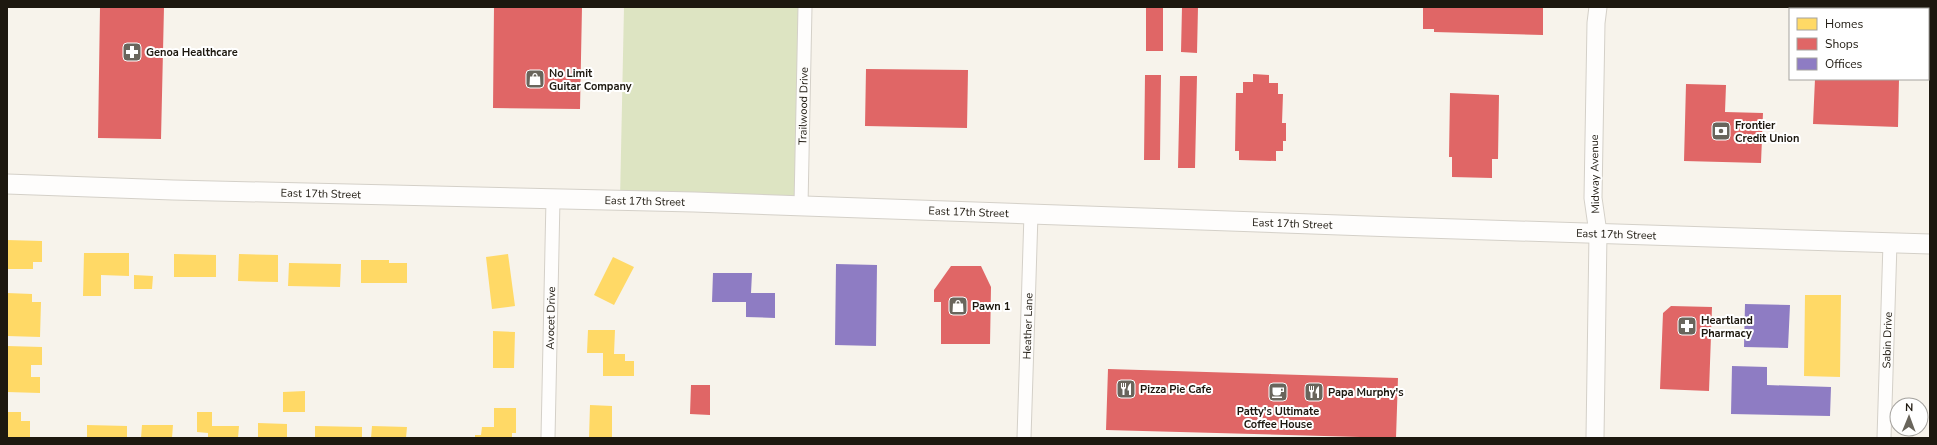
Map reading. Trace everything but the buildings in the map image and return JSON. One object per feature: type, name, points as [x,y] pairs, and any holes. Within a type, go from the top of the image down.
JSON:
[{"type":"main road","name":"East 17th Street","points":[[7,184],[173,190],[801,205],[1930,244]]},
{"type":"street","name":"Trailwood Drive","points":[[801,205],[805,7]]},
{"type":"street","name":"Midway Avenue","points":[[1595,438],[1598,233],[1593,198],[1596,23],[1598,7]]},
{"type":"street","name":"Avocet Drive","points":[[548,438],[553,198]]},
{"type":"street","name":"Heather Lane","points":[[1024,438],[1031,214]]},
{"type":"street","name":"Sabin Drive","points":[[1884,438],[1890,243]]},
{"type":"green space","points":[[624,7],[805,7],[801,205],[620,200]]},
{"type":"place","name":"Genoa Healthcare","points":[[132,52]]},
{"type":"place","name":"No Limit Guitar Company","points":[[535,79]]},
{"type":"place","name":"Frontier Credit Union","points":[[1721,131]]},
{"type":"place","name":"Pawn 1","points":[[958,306]]},
{"type":"place","name":"Heartland Pharmacy","points":[[1687,326]]},
{"type":"place","name":"Pizza Pie Cafe","points":[[1126,389]]},
{"type":"place","name":"Patty's Ultimate Coffee House","points":[[1278,392]]},
{"type":"place","name":"Papa Murphy's","points":[[1314,392]]}]
